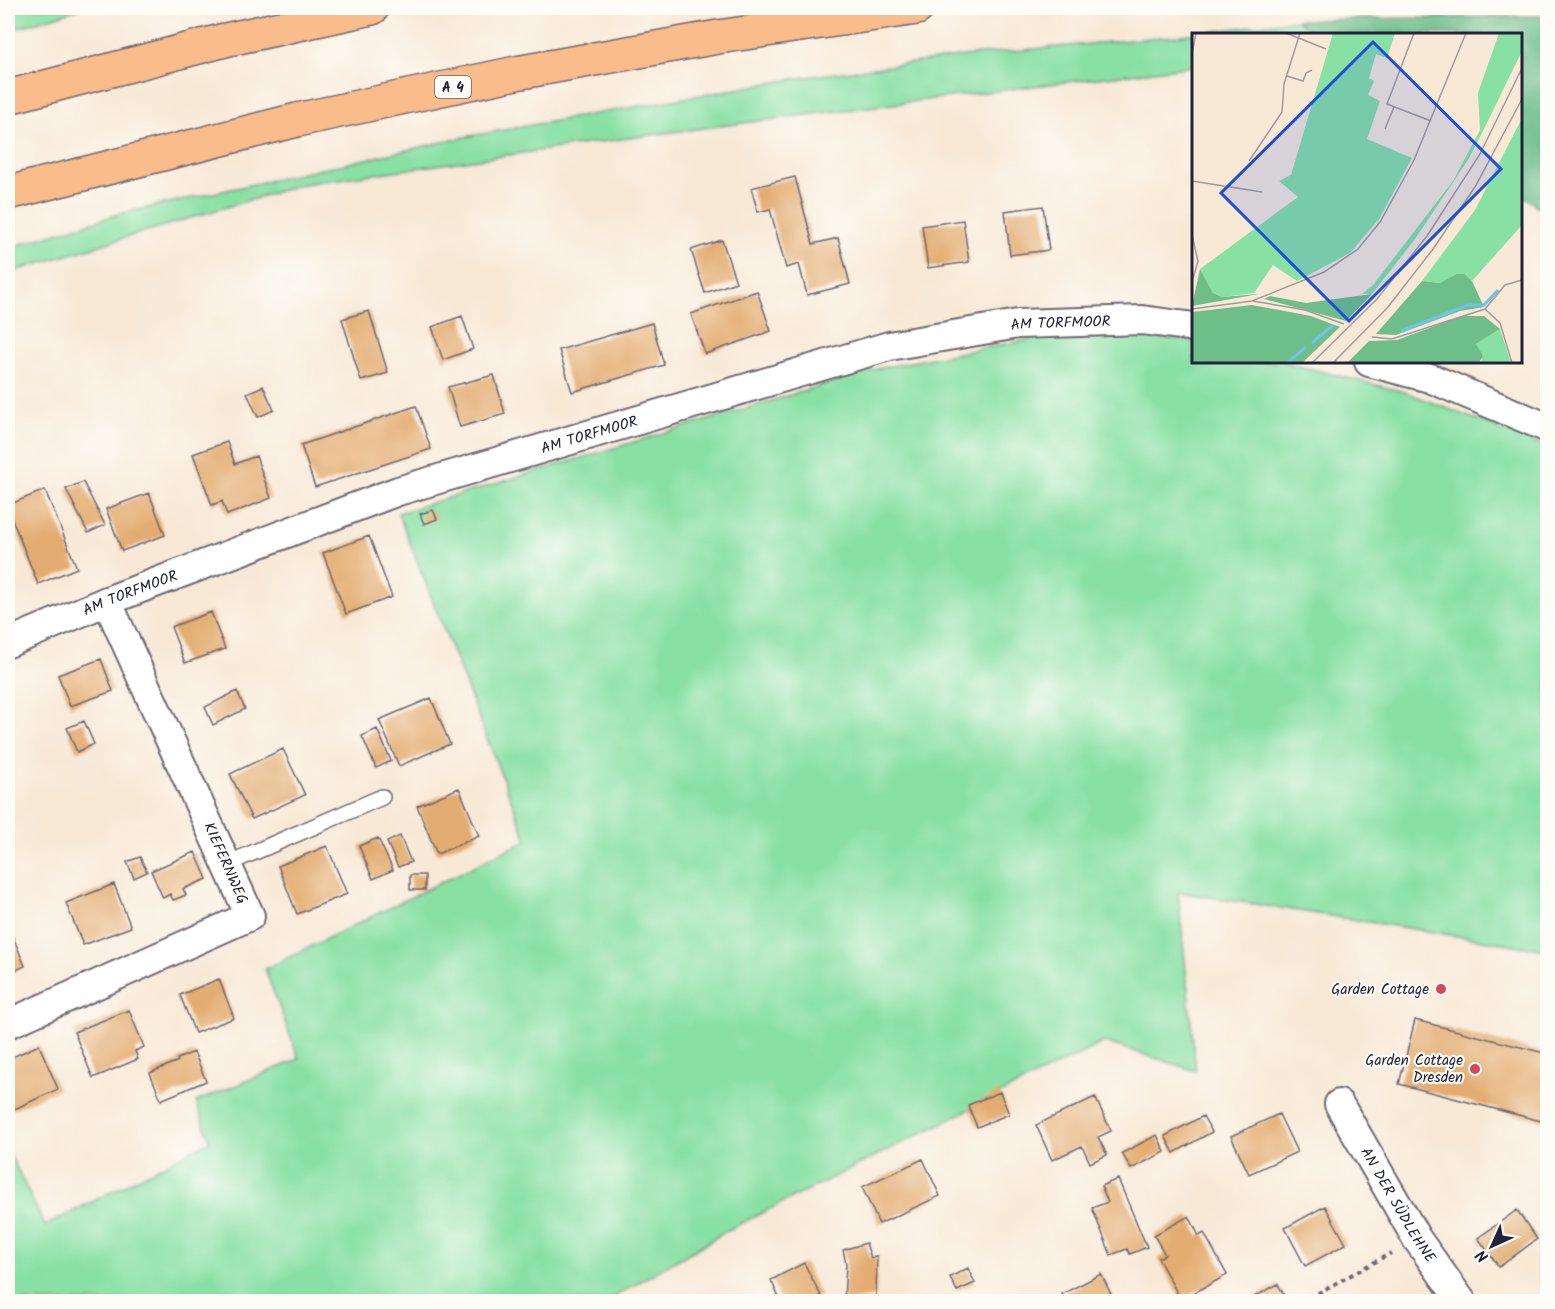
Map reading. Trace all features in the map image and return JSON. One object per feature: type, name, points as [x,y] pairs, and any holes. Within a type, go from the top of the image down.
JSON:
[{"type":"highway","points":[[8,97],[225,40],[372,8]]},
{"type":"highway","name":"A 4","points":[[8,193],[297,120],[516,73],[718,37],[917,8]]},
{"type":"street","name":"AM TORFMOOR","points":[[8,643],[107,601],[398,490],[889,346],[1018,324],[1142,320],[1192,327]]},
{"type":"street","points":[[1373,363],[1430,378],[1548,428]]},
{"type":"street","name":"KIEFERNWEG","points":[[8,1024],[250,916],[107,601]]},
{"type":"street","name":"AN DER SÜDLEHNE","points":[[1339,1104],[1417,1239],[1462,1302]]},
{"type":"lane","points":[[227,864],[382,797]]},
{"type":"path","points":[[1302,1302],[1363,1268]]},
{"type":"green space","points":[[8,8],[82,8],[8,31]]},
{"type":"green space","points":[[1547,16],[1547,214],[1522,195],[1522,33],[1313,33],[1298,20]]},
{"type":"green space","points":[[1298,20],[1313,33],[1197,33]]},
{"type":"green space","points":[[1192,34],[1192,66],[664,133],[303,184],[8,273],[8,248],[119,214],[470,136],[798,78],[980,54]]},
{"type":"green space","points":[[1052,335],[1192,340],[1192,363],[1287,363],[1405,392],[1547,447],[1547,950],[1178,892],[1196,1071],[1104,1042],[730,1229],[607,1301],[8,1302],[8,1158],[11,1156],[45,1226],[210,1141],[196,1102],[299,1059],[265,969],[527,840],[398,513],[880,368]]},
{"type":"building","points":[[795,177],[813,244],[838,238],[850,284],[807,295],[799,264],[786,268],[770,209],[758,212],[751,188]]},
{"type":"building","points":[[1043,206],[1049,250],[1010,255],[1005,211]]},
{"type":"building","points":[[963,220],[969,262],[928,268],[922,226]]},
{"type":"building","points":[[722,240],[736,282],[705,293],[691,250]]},
{"type":"building","points":[[757,291],[771,331],[705,354],[691,314]]},
{"type":"building","points":[[369,311],[388,373],[361,381],[342,319]]},
{"type":"building","points":[[462,316],[473,349],[443,360],[432,327]]},
{"type":"building","points":[[652,323],[664,365],[572,392],[559,350]]},
{"type":"building","points":[[494,375],[505,414],[460,427],[448,387]]},
{"type":"building","points":[[263,386],[274,410],[258,417],[247,393]]},
{"type":"building","points":[[416,406],[431,449],[315,487],[301,445]]},
{"type":"building","points":[[227,442],[235,464],[256,456],[271,498],[227,515],[222,501],[212,505],[193,454]]},
{"type":"building","points":[[83,482],[105,525],[88,533],[66,489]]},
{"type":"building","points":[[45,490],[77,568],[38,584],[8,505]]},
{"type":"building","points":[[149,493],[165,535],[122,551],[106,509]]},
{"type":"building","points":[[433,510],[437,519],[424,524],[420,514]]},
{"type":"building","points":[[369,536],[392,597],[346,614],[323,553]]},
{"type":"building","points":[[211,612],[225,649],[185,663],[171,627]]},
{"type":"building","points":[[101,659],[113,691],[70,706],[58,675]]},
{"type":"building","points":[[237,691],[245,709],[213,725],[205,707]]},
{"type":"building","points":[[431,698],[450,744],[399,766],[379,720]]},
{"type":"building","points":[[84,721],[94,744],[77,752],[67,728]]},
{"type":"building","points":[[377,729],[391,761],[376,768],[362,736]]},
{"type":"building","points":[[283,749],[305,795],[252,819],[230,774]]},
{"type":"building","points":[[459,788],[479,836],[437,854],[417,806]]},
{"type":"building","points":[[400,836],[411,862],[398,867],[387,842]]},
{"type":"building","points":[[378,838],[393,870],[373,879],[359,846]]},
{"type":"building","points":[[327,846],[347,894],[297,914],[278,866]]},
{"type":"building","points":[[195,852],[207,879],[183,889],[186,895],[173,900],[170,894],[163,898],[151,871]]},
{"type":"building","points":[[140,857],[147,872],[134,878],[127,862]]},
{"type":"building","points":[[410,875],[425,875],[425,890],[410,890]]},
{"type":"building","points":[[114,884],[131,927],[83,945],[66,903]]},
{"type":"building","points":[[8,925],[25,966],[8,974]]},
{"type":"building","points":[[219,979],[234,1018],[195,1033],[180,995]]},
{"type":"building","points":[[129,1010],[144,1047],[135,1051],[138,1059],[93,1078],[74,1032]]},
{"type":"building","name":"Garden Cottage Dresden","points":[[1415,1020],[1548,1054],[1548,1114],[1545,1122],[1399,1084]]},
{"type":"building","points":[[39,1045],[58,1089],[8,1112],[8,1059]]},
{"type":"building","points":[[194,1052],[206,1081],[161,1100],[150,1073]]},
{"type":"building","points":[[1000,1092],[1009,1114],[977,1127],[968,1105]]},
{"type":"building","points":[[1095,1097],[1111,1131],[1098,1137],[1107,1155],[1090,1163],[1082,1146],[1052,1160],[1036,1125]]},
{"type":"building","points":[[1279,1114],[1297,1152],[1249,1174],[1231,1136]]},
{"type":"building","points":[[1203,1116],[1212,1132],[1174,1153],[1165,1136]]},
{"type":"building","points":[[1157,1135],[1165,1152],[1131,1169],[1122,1153]]},
{"type":"building","points":[[923,1159],[940,1196],[879,1224],[862,1187]]},
{"type":"building","points":[[1118,1179],[1147,1247],[1130,1254],[1127,1249],[1111,1255],[1092,1208],[1108,1202],[1101,1186]]},
{"type":"building","points":[[1325,1206],[1346,1244],[1305,1266],[1285,1228]]},
{"type":"building","points":[[1517,1210],[1537,1239],[1499,1267],[1478,1238]]},
{"type":"building","points":[[1189,1216],[1199,1236],[1204,1233],[1227,1275],[1181,1300],[1158,1258],[1165,1255],[1154,1235]]},
{"type":"building","points":[[866,1243],[871,1258],[877,1256],[876,1297],[844,1302],[846,1264],[843,1250]]},
{"type":"building","points":[[804,1263],[821,1296],[810,1302],[781,1302],[771,1280]]},
{"type":"building","points":[[968,1268],[975,1283],[957,1291],[950,1277]]},
{"type":"building","points":[[1101,1274],[1115,1302],[1066,1302],[1062,1294]]},
{"type":"building","points":[[1278,1284],[1285,1297],[1278,1302],[1257,1302],[1254,1297]]},
{"type":"place","name":"Garden Cottage","points":[[1441,989]]},
{"type":"place","name":"Garden Cottage Dresden","points":[[1475,1069]]}]
